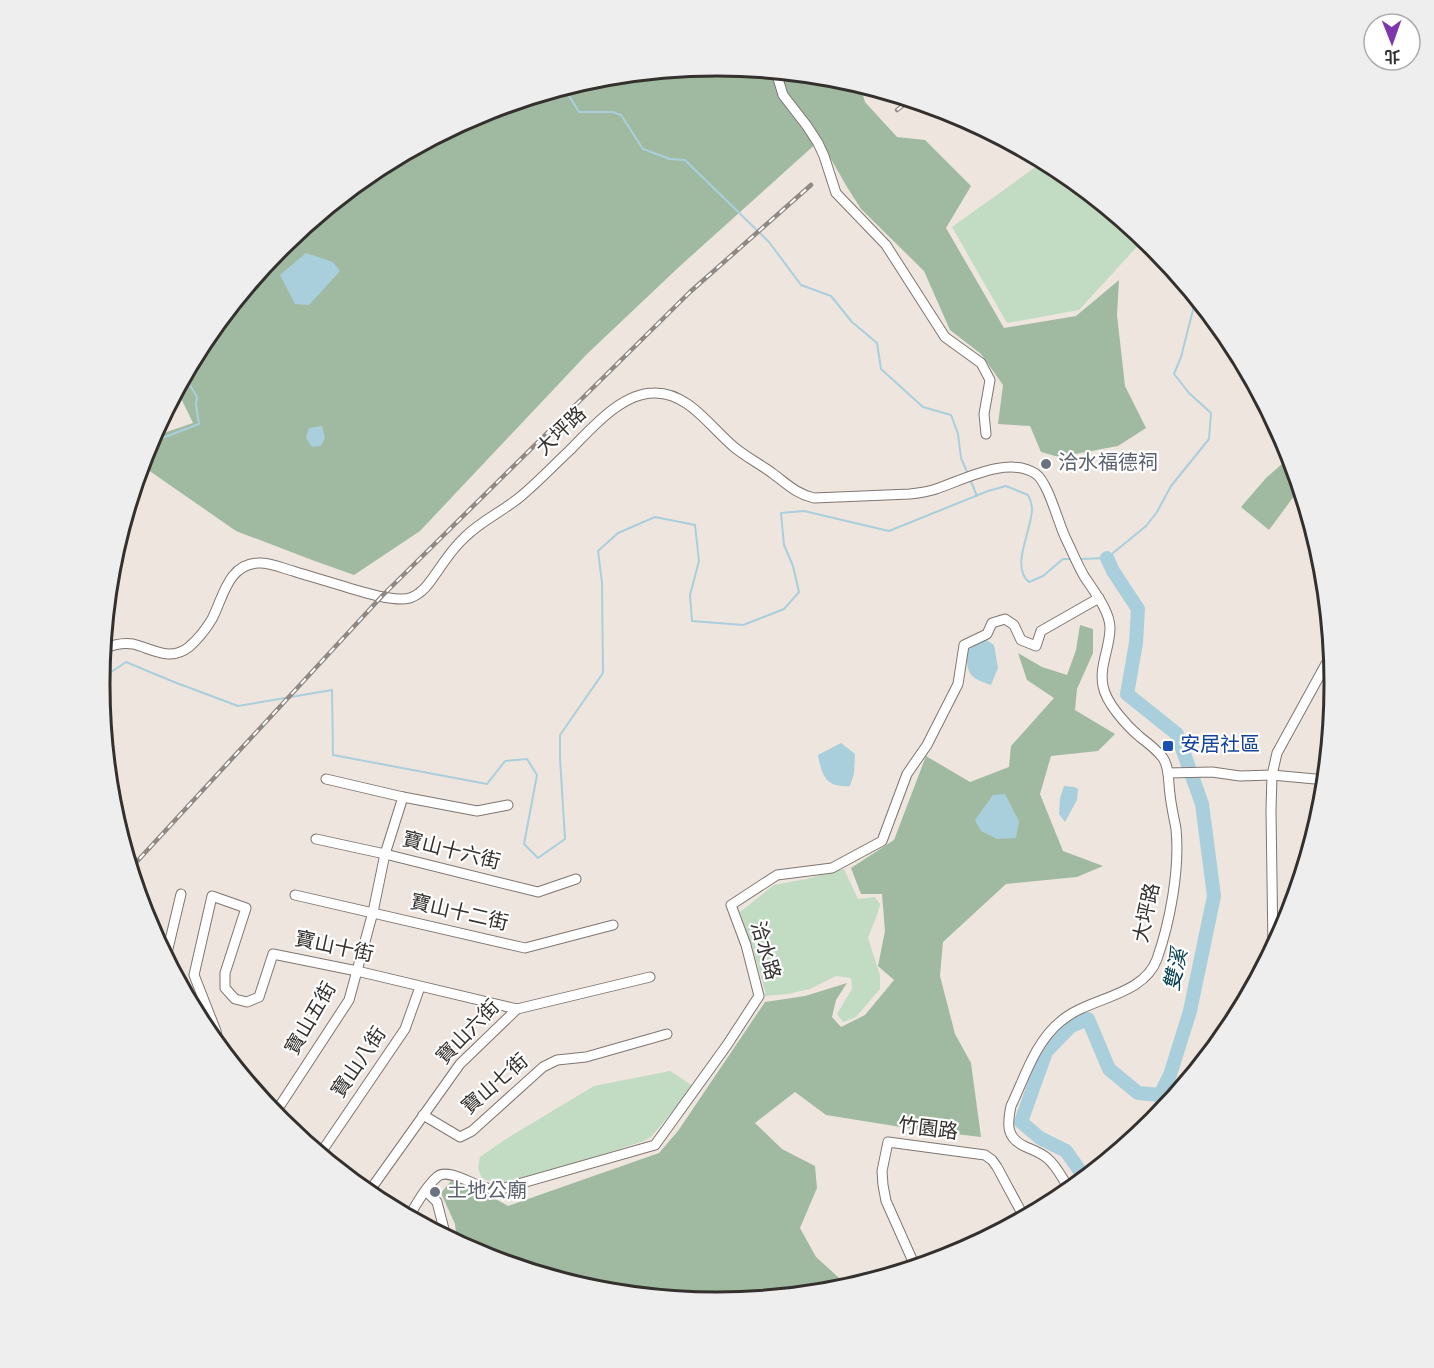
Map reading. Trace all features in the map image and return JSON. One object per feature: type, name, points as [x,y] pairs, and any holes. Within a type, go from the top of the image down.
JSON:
[{"type":"street","points":[[778,80],[783,95],[818,143],[836,193],[886,245],[945,337],[981,363],[990,380],[984,414],[986,434]]},
{"type":"street","name":"大坪路","points":[[111,646],[133,644],[169,655],[181,652],[193,643],[210,621],[233,575],[248,565],[257,563],[371,594],[394,599],[412,598],[426,587],[450,553],[465,537],[519,498],[603,417],[624,402],[642,394],[666,394],[681,400],[734,447],[773,473],[789,487],[814,498],[909,494],[935,489],[993,469],[1010,467],[1035,473],[1042,480],[1065,537],[1109,620],[1110,628],[1102,671],[1105,695],[1124,721],[1163,759],[1168,773],[1176,830],[1171,906],[1162,944],[1153,968],[1139,983],[1111,997],[1077,1009],[1052,1029],[1041,1043],[1011,1106],[1008,1129],[1012,1137],[1047,1158],[1064,1182]]},
{"type":"street","name":"洽水路","points":[[413,1210],[437,1176],[441,1174],[453,1175],[488,1189],[501,1189],[655,1145],[727,1045],[759,996],[746,945],[731,905],[777,875],[832,868],[882,841],[907,774],[927,745],[958,684],[964,645],[987,634],[992,623],[1005,619],[1014,625],[1021,640],[1036,646],[1041,631],[1099,598]]},
{"type":"street","points":[[1273,928],[1271,810],[1272,775],[1276,753],[1324,668]]},
{"type":"street","points":[[1168,773],[1212,772],[1240,777],[1272,775],[1317,779]]},
{"type":"street","points":[[326,778],[403,797],[477,811],[508,805]]},
{"type":"street","name":"寶山五街","points":[[279,1105],[349,1000],[373,912],[385,854],[403,797]]},
{"type":"street","name":"寶山十六街","points":[[316,839],[538,892],[576,879]]},
{"type":"street","points":[[168,944],[181,894]]},
{"type":"street","name":"寶山十二街","points":[[295,895],[525,948],[613,925]]},
{"type":"street","name":"寶山十街","points":[[214,1025],[194,975],[212,896],[246,908],[225,973],[225,988],[235,999],[247,1002],[260,997],[273,954],[357,971],[518,1009]]},
{"type":"street","name":"寶山六街","points":[[374,1185],[460,1064],[518,1009],[650,977]]},
{"type":"street","name":"寶山八街","points":[[324,1148],[405,1029],[420,987]]},
{"type":"street","name":"寶山七街","points":[[423,1115],[460,1137],[472,1131],[543,1067],[557,1060],[586,1057],[668,1034]]},
{"type":"street","name":"竹園路","points":[[912,1259],[884,1193],[882,1171],[888,1142],[985,1155],[997,1167],[1020,1210]]},
{"type":"street","points":[[426,1191],[437,1202],[443,1226]]},
{"type":"green space","points":[[717,76],[796,82],[863,94],[865,102],[897,137],[925,140],[971,186],[946,228],[1004,328],[1076,316],[1119,280],[1117,315],[1125,386],[1146,428],[1118,446],[1059,457],[1041,452],[1030,426],[998,424],[1003,385],[981,354],[950,330],[924,271],[861,209],[820,140],[680,266],[587,354],[420,531],[354,575],[236,531],[149,471],[164,433],[193,423],[181,398],[212,346],[235,314],[287,254],[316,227],[379,179],[448,139],[522,109],[560,97],[638,82]]},
{"type":"green space","points":[[1036,167],[1087,202],[1138,246],[1079,310],[1007,323],[952,227]]},
{"type":"green space","points":[[1282,464],[1294,496],[1269,530],[1241,507],[1266,478]]},
{"type":"green space","points":[[1080,625],[1093,629],[1093,653],[1077,689],[1075,710],[1115,734],[1098,751],[1051,756],[1040,794],[1063,851],[1103,866],[1077,877],[1006,884],[943,942],[940,976],[955,1034],[971,1063],[981,1137],[826,1115],[795,1092],[755,1123],[782,1149],[815,1166],[817,1188],[800,1228],[816,1257],[840,1279],[796,1286],[717,1292],[638,1286],[560,1271],[522,1259],[456,1232],[455,1224],[441,1193],[451,1181],[480,1190],[508,1206],[659,1153],[678,1131],[765,1002],[805,996],[847,983],[836,1000],[832,1017],[841,1027],[865,1015],[894,980],[878,966],[885,931],[882,894],[861,894],[851,868],[894,840],[926,756],[970,782],[1009,767],[1011,746],[1054,698],[1027,680],[1018,653],[1042,667],[1067,675],[1076,650]]},
{"type":"green space","points":[[844,869],[858,899],[875,897],[880,904],[868,938],[880,975],[880,989],[856,1017],[843,1022],[837,1014],[852,989],[851,978],[836,976],[810,989],[765,996],[753,949],[740,912],[774,885]]},
{"type":"green space","points":[[670,1071],[693,1086],[652,1136],[644,1141],[551,1171],[500,1183],[482,1179],[478,1168],[480,1157],[594,1086]]},
{"type":"water","points":[[306,253],[333,262],[340,271],[309,305],[295,304],[280,275]]},
{"type":"water","points":[[322,426],[325,438],[321,446],[312,447],[306,438],[309,428]]},
{"type":"water","points":[[985,639],[994,645],[998,668],[991,685],[978,680],[971,674],[966,651]]},
{"type":"water","points":[[841,743],[855,754],[854,774],[850,786],[830,783],[824,775],[818,755]]},
{"type":"water","points":[[1064,786],[1078,789],[1077,800],[1065,822],[1059,814],[1060,798]]},
{"type":"water","points":[[1005,794],[1019,821],[1016,838],[997,839],[981,831],[975,820],[993,795]]},
{"type":"waterway","points":[[568,95],[579,112],[613,112],[621,115],[643,149],[670,159],[685,160],[769,242],[801,285],[831,296],[852,322],[877,343],[881,369],[923,407],[951,415],[958,434],[961,458],[968,474]]},
{"type":"waterway","points":[[1079,559],[1107,558],[1146,526],[1157,512],[1171,486],[1209,439],[1211,413],[1189,393],[1174,374],[1181,357],[1194,307]]},
{"type":"waterway","points":[[162,438],[199,424],[197,397],[189,384]]},
{"type":"waterway","points":[[970,479],[977,496]]},
{"type":"waterway","points":[[110,672],[126,662],[238,706],[332,690],[333,755],[487,784],[505,761],[527,759],[537,775],[524,844],[538,858],[565,839],[560,735],[603,673],[602,583],[598,551],[618,533],[655,517],[695,525],[699,561],[690,595],[692,621],[743,625],[784,609],[799,592],[793,566],[784,545],[781,513],[804,511],[889,531],[1006,486],[1028,495],[1031,503],[1031,518],[1023,548],[1021,567],[1029,582],[1043,576],[1063,559],[1070,559]]},
{"type":"waterway","name":"雙溪","points":[[1080,1171],[1066,1151],[1040,1138],[1021,1122],[1046,1052],[1071,1026],[1088,1019],[1109,1069],[1138,1093],[1160,1095],[1170,1075],[1190,1011],[1214,896],[1202,804],[1177,734],[1127,694],[1136,643],[1138,609],[1107,558]]},
{"type":"railway","points":[[897,110],[902,106]]},
{"type":"railway","points":[[137,862],[383,595],[690,292],[811,185]]},
{"type":"place","name":"洽水福德祠","points":[[1046,464]]},
{"type":"place","name":"安居社區","points":[[1168,746]]},
{"type":"place","name":"土地公廟","points":[[435,1192]]}]
